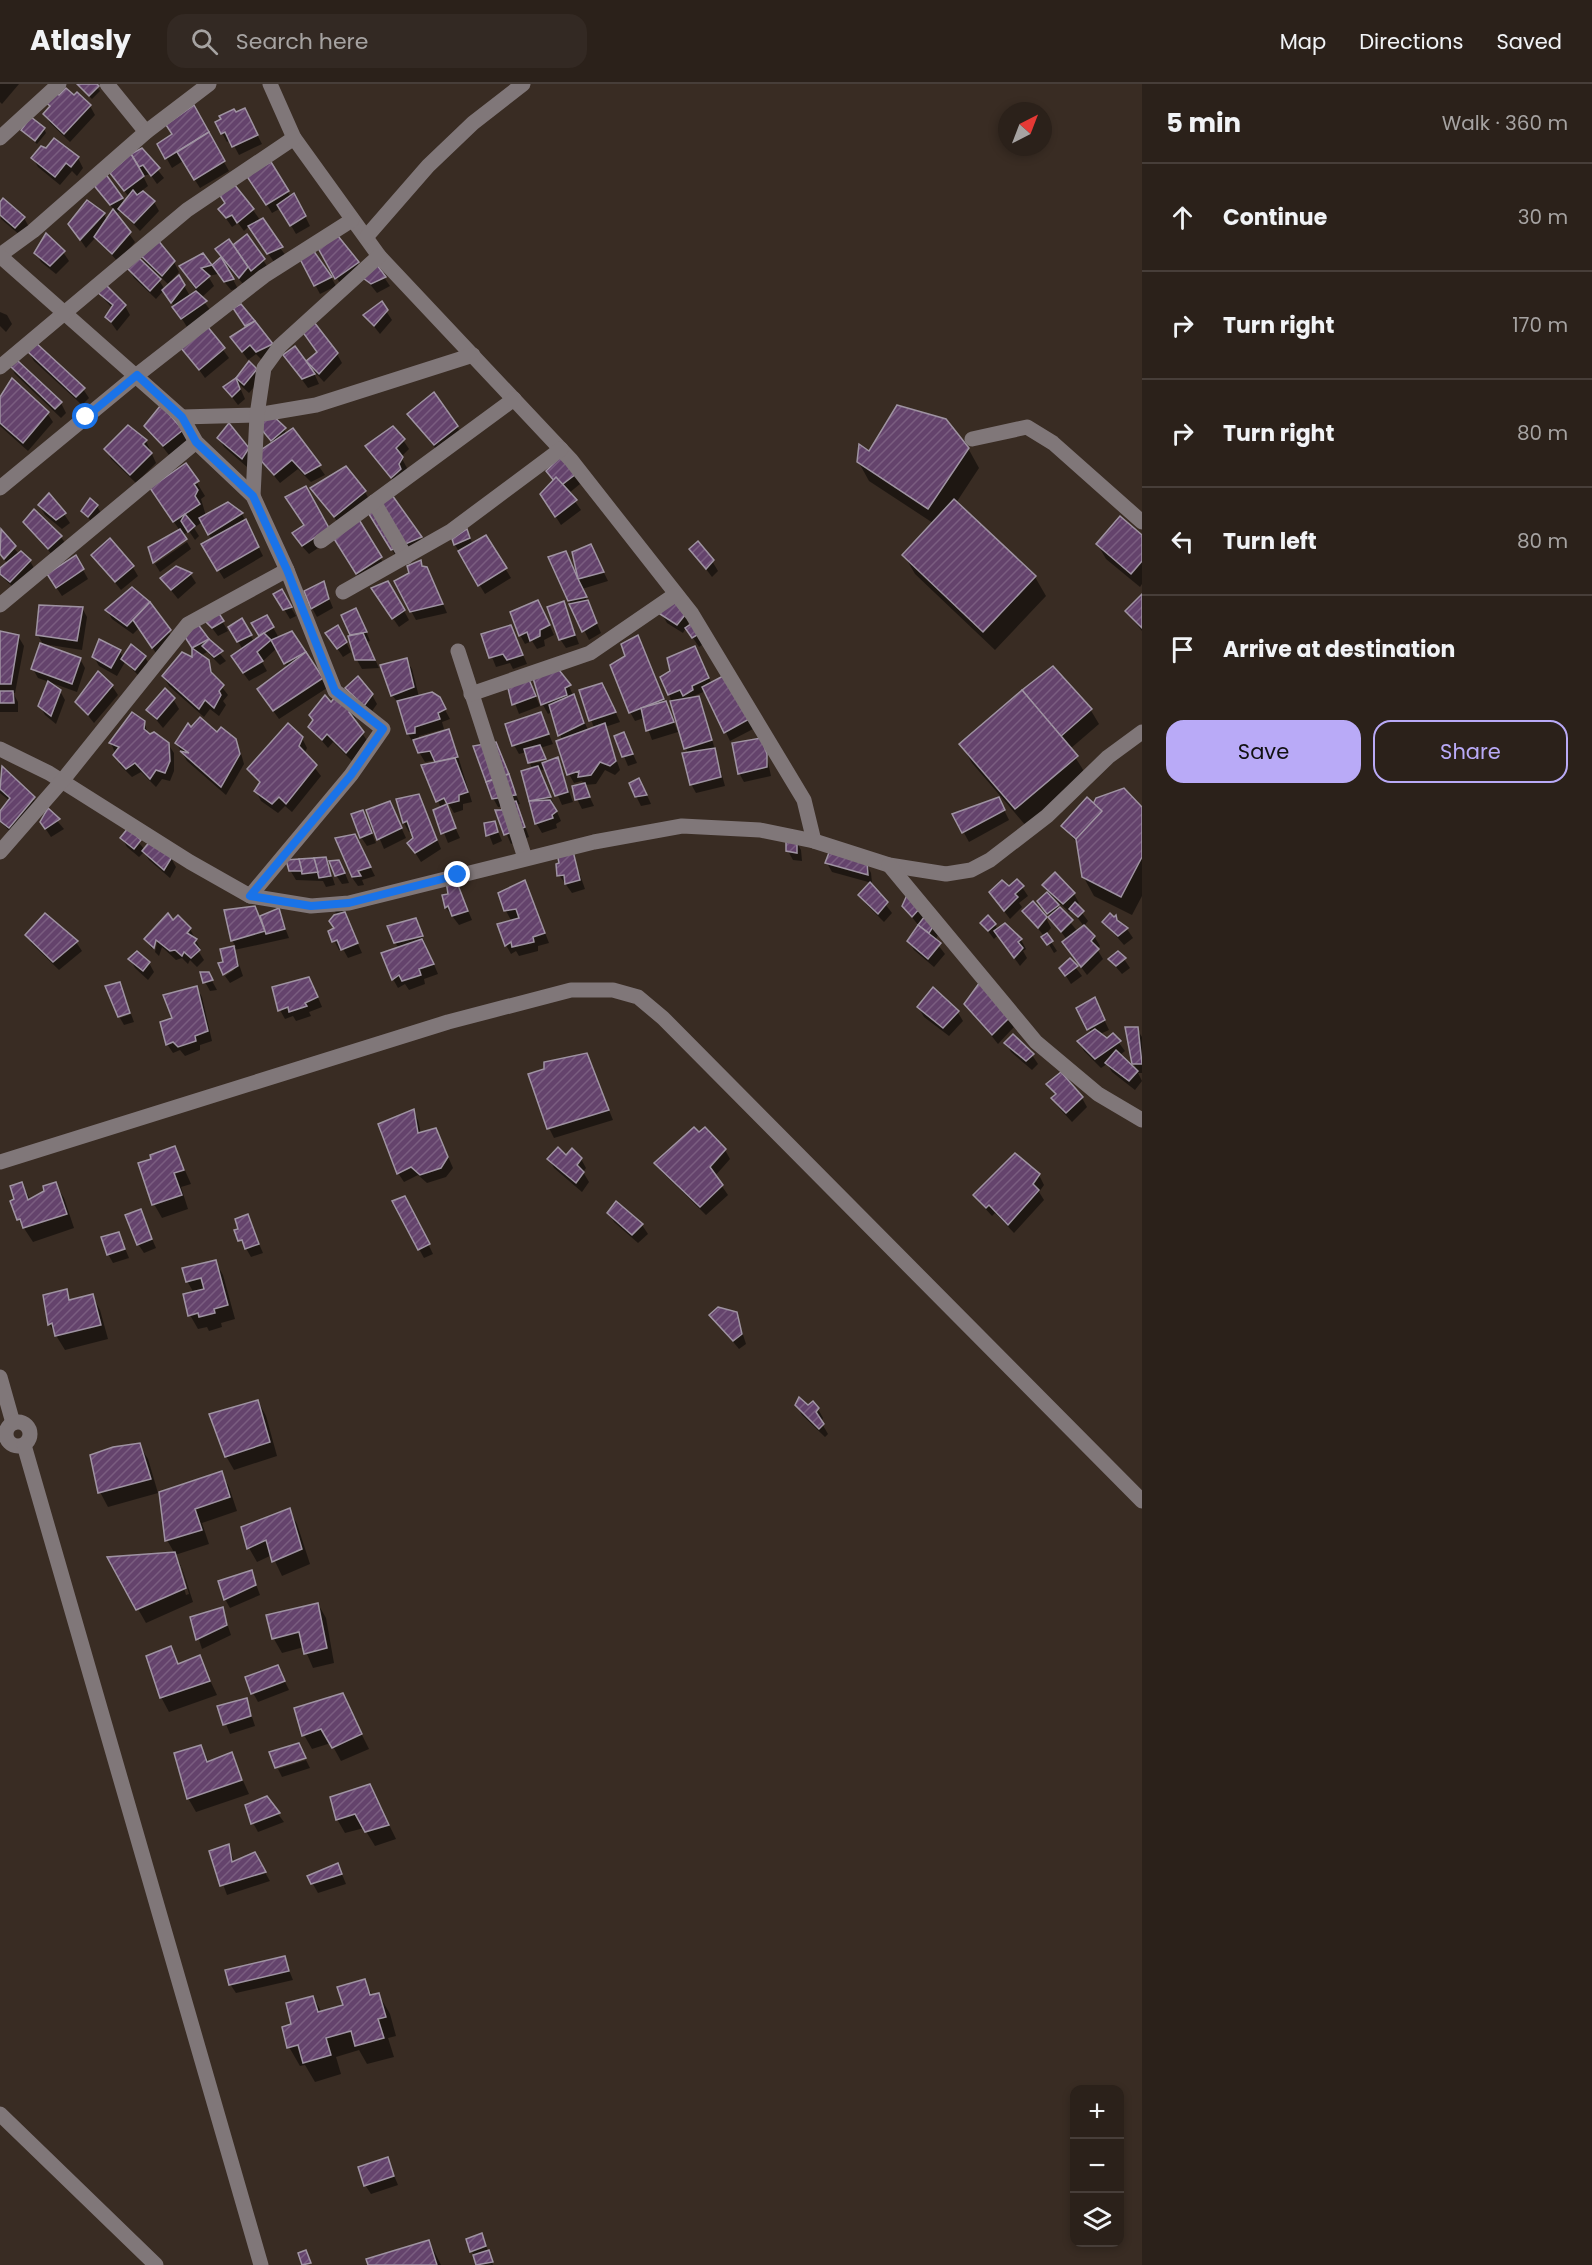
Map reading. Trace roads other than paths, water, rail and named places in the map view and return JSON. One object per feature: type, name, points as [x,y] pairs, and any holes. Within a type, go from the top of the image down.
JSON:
[{"type":"street","points":[[1,135],[59,84]]},
{"type":"street","points":[[107,84],[146,132]]},
{"type":"street","points":[[209,84],[146,132],[33,231],[0,256],[182,417],[196,442],[253,496],[287,570],[335,691],[383,729],[351,775],[250,896]]},
{"type":"street","points":[[270,84],[294,138],[380,256],[561,449],[692,614],[804,800],[814,840]]},
{"type":"street","points":[[367,236],[428,166],[473,123],[523,84]]},
{"type":"street","points":[[0,367],[187,210],[294,138]]},
{"type":"street","points":[[0,488],[137,375],[264,276],[352,220]]},
{"type":"street","points":[[253,496],[257,415],[264,368],[280,346],[380,256]]},
{"type":"street","points":[[182,417],[257,415],[316,405],[473,356]]},
{"type":"street","points":[[321,541],[514,399]]},
{"type":"street","points":[[972,439],[1027,427],[1053,443],[1142,522]]},
{"type":"street","points":[[0,605],[196,442]]},
{"type":"street","points":[[343,592],[452,531],[561,449]]},
{"type":"street","points":[[374,502],[406,557]]},
{"type":"street","points":[[0,852],[62,781],[188,624],[287,570]]},
{"type":"street","points":[[471,694],[590,653],[676,594]]},
{"type":"street","points":[[458,651],[525,858]]},
{"type":"street","points":[[0,749],[62,781],[190,862],[250,896],[311,906],[349,903],[594,842],[682,826],[734,826],[814,840],[889,865],[946,874],[971,870],[990,860],[1047,816],[1108,757],[1142,732]]},
{"type":"street","points":[[889,865],[1036,1042],[1098,1094],[1142,1120]]},
{"type":"street","points":[[0,1162],[448,1023],[571,990],[613,990],[638,998],[663,1018],[1142,1501]]},
{"type":"street","points":[[0,1377],[13,1423]]},
{"type":"street","points":[[22,1422],[30,1429],[30,1438],[24,1445],[14,1446],[3,1439],[6,1430],[13,1423],[22,1422]]},
{"type":"street","points":[[24,1445],[261,2265]]},
{"type":"street","points":[[0,2114],[156,2265]]}]
